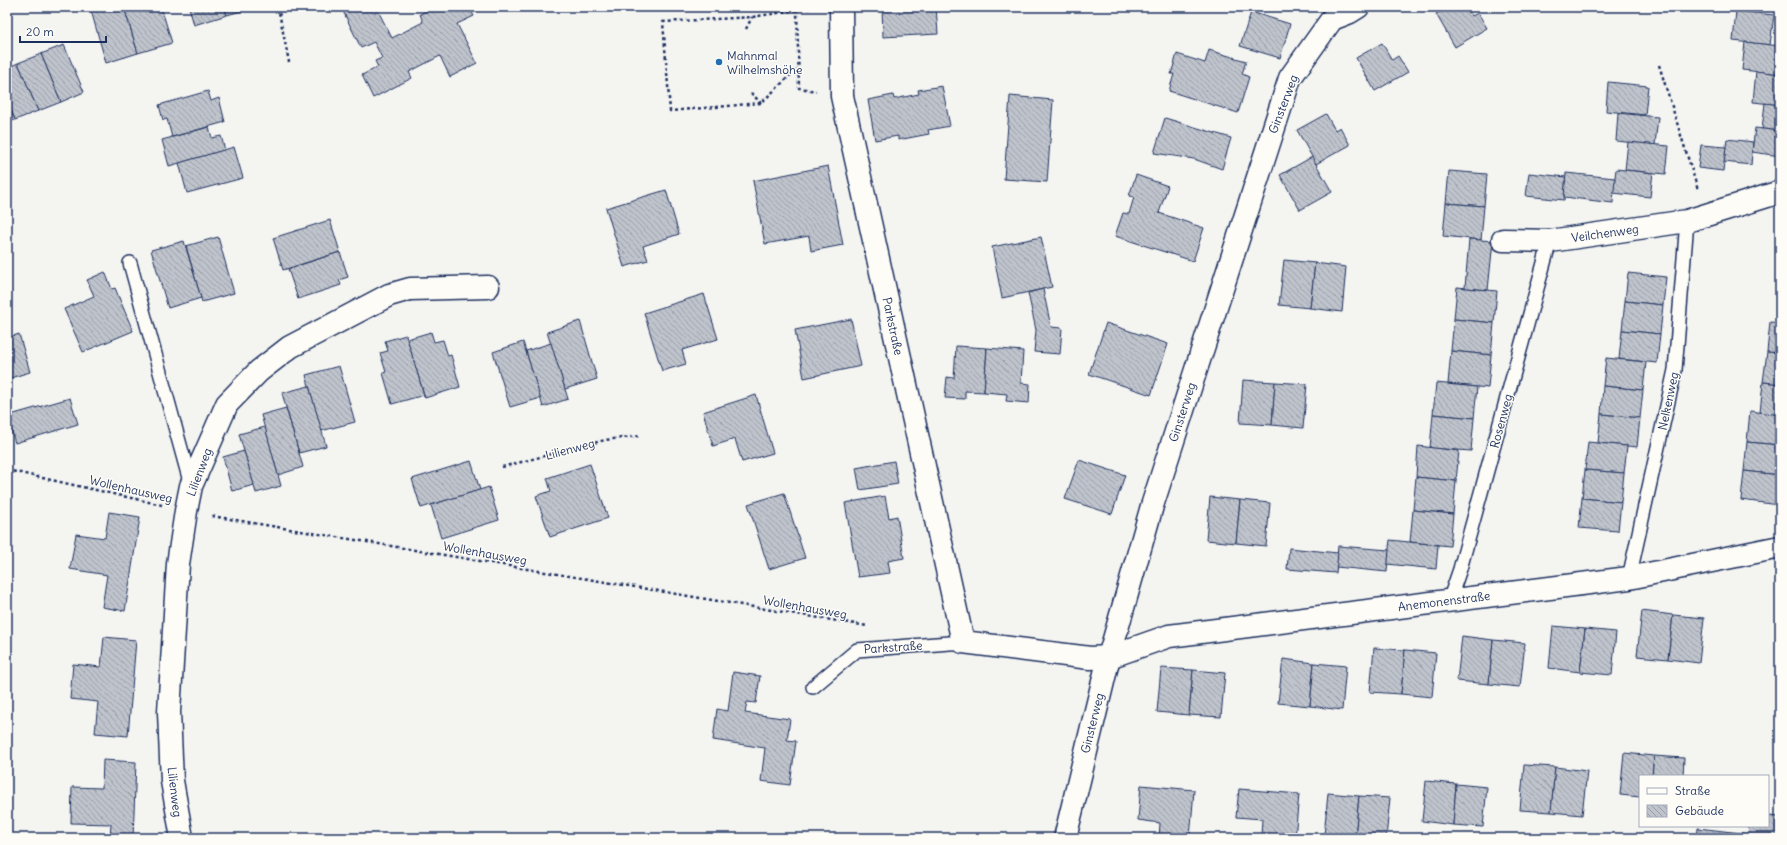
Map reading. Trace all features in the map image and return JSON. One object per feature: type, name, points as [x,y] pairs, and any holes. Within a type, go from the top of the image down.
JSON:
[{"type":"street","name":"Parkstraße","points":[[841,7],[842,96],[962,642],[1090,658],[1109,657]]},
{"type":"street","name":"Ginsterweg","points":[[1065,838],[1109,657],[1155,499],[1290,78],[1332,19],[1352,9]]},
{"type":"street","name":"Veilchenweg","points":[[1503,240],[1550,242],[1696,218],[1780,192]]},
{"type":"street","name":"Lilienweg","points":[[182,838],[172,781],[169,712],[178,564],[191,486],[227,404],[259,371],[290,347],[389,295],[410,289],[488,287]]},
{"type":"street","name":"Anemonenstraße","points":[[1109,657],[1169,636],[1630,578],[1780,547]]},
{"type":"lane","name":"Nelkenweg","points":[[1630,578],[1675,370],[1696,218]]},
{"type":"lane","name":"Rosenweg","points":[[1449,601],[1460,569],[1550,242]]},
{"type":"lane","points":[[130,263],[191,486]]},
{"type":"lane","name":"Parkstraße","points":[[813,687],[857,650],[962,642]]},
{"type":"path","points":[[278,7],[289,62]]},
{"type":"path","points":[[798,68],[761,104],[670,111],[663,22],[752,17],[818,7]]},
{"type":"path","points":[[797,10],[799,88],[842,96]]},
{"type":"path","points":[[746,29],[752,17]]},
{"type":"path","points":[[1659,65],[1696,218]]},
{"type":"path","points":[[751,93],[761,104]]},
{"type":"path","name":"Lilienweg","points":[[502,467],[604,440],[639,436]]},
{"type":"path","name":"Wollenhausweg","points":[[7,470],[186,511],[868,626]]},
{"type":"building","points":[[90,7],[124,7],[138,53],[106,63]]},
{"type":"building","points":[[124,7],[161,7],[172,43],[138,53]]},
{"type":"building","points":[[189,7],[224,7],[227,15],[194,25]]},
{"type":"building","points":[[224,7],[256,7],[227,15]]},
{"type":"building","points":[[341,7],[376,7],[392,38],[423,22],[420,14],[435,7],[469,7],[474,16],[457,24],[477,63],[450,77],[440,56],[409,72],[412,78],[373,98],[362,75],[378,67],[375,61],[382,58],[374,42],[361,48]]},
{"type":"building","points":[[882,7],[936,7],[938,34],[883,37]]},
{"type":"building","points":[[1448,7],[1467,7],[1472,16],[1478,13],[1487,28],[1455,47],[1436,14]]},
{"type":"building","points":[[1736,11],[1774,15],[1770,45],[1733,41]]},
{"type":"building","points":[[1251,12],[1290,24],[1280,58],[1240,46]]},
{"type":"building","points":[[1745,42],[1780,46],[1780,74],[1742,70]]},
{"type":"building","points":[[1382,43],[1392,60],[1398,56],[1408,72],[1375,91],[1356,58]]},
{"type":"building","points":[[64,45],[84,92],[61,102],[41,54]]},
{"type":"building","points":[[1209,50],[1246,61],[1242,74],[1249,77],[1238,113],[1169,91],[1174,74],[1171,74],[1177,54],[1205,63]]},
{"type":"building","points":[[41,54],[61,102],[38,111],[18,63]]},
{"type":"building","points":[[18,63],[38,111],[15,120],[7,100],[7,68]]},
{"type":"building","points":[[1756,71],[1780,74],[1780,105],[1753,102]]},
{"type":"building","points":[[1608,82],[1648,86],[1645,115],[1606,111]]},
{"type":"building","points":[[942,86],[950,126],[928,130],[929,134],[898,140],[898,136],[875,140],[868,100],[893,95],[894,99],[919,94],[918,90]]},
{"type":"building","points":[[208,91],[211,101],[219,98],[225,122],[172,137],[167,119],[163,120],[159,105]]},
{"type":"building","points":[[1010,96],[1053,100],[1047,182],[1004,179]]},
{"type":"building","points":[[7,100],[15,120],[7,123]]},
{"type":"building","points":[[1765,103],[1780,105],[1780,131],[1762,129]]},
{"type":"building","points":[[1618,113],[1658,117],[1655,145],[1616,141]]},
{"type":"building","points":[[1326,114],[1335,130],[1340,127],[1350,145],[1316,164],[1297,130]]},
{"type":"building","points":[[1165,118],[1231,138],[1222,169],[1194,159],[1154,153]]},
{"type":"building","points":[[209,127],[212,138],[221,136],[225,150],[169,166],[162,140]]},
{"type":"building","points":[[1755,128],[1780,131],[1780,156],[1752,152]]},
{"type":"building","points":[[1727,139],[1753,142],[1751,165],[1724,162]]},
{"type":"building","points":[[1628,142],[1669,146],[1666,174],[1625,170]]},
{"type":"building","points":[[1701,145],[1726,147],[1723,171],[1698,168]]},
{"type":"building","points":[[234,147],[243,178],[187,193],[179,163]]},
{"type":"building","points":[[1312,157],[1332,192],[1300,210],[1280,175]]},
{"type":"building","points":[[828,166],[843,245],[811,251],[809,236],[765,244],[753,181]]},
{"type":"building","points":[[1616,169],[1653,173],[1650,197],[1613,193]]},
{"type":"building","points":[[1449,171],[1487,174],[1484,206],[1446,203]]},
{"type":"building","points":[[1529,173],[1566,177],[1564,200],[1526,196]]},
{"type":"building","points":[[1566,173],[1615,178],[1613,203],[1564,197]]},
{"type":"building","points":[[1136,175],[1168,186],[1159,213],[1204,228],[1193,261],[1115,236],[1123,213],[1129,214],[1134,197],[1129,196]]},
{"type":"building","points":[[666,190],[679,234],[643,246],[648,260],[624,267],[606,208]]},
{"type":"building","points":[[1446,203],[1484,206],[1481,240],[1443,236]]},
{"type":"building","points":[[330,220],[340,252],[283,270],[273,238]]},
{"type":"building","points":[[218,237],[234,293],[202,302],[186,246]]},
{"type":"building","points":[[1041,237],[1052,287],[1002,298],[992,247]]},
{"type":"building","points":[[1469,239],[1493,241],[1488,290],[1465,288]]},
{"type":"building","points":[[184,241],[201,298],[168,308],[151,250]]},
{"type":"building","points":[[340,252],[348,277],[339,280],[341,285],[298,299],[288,269]]},
{"type":"building","points":[[1284,260],[1315,263],[1310,308],[1279,305]]},
{"type":"building","points":[[1315,263],[1346,267],[1342,312],[1310,308]]},
{"type":"building","points":[[105,272],[112,289],[115,288],[133,331],[83,352],[64,309],[94,296],[87,280]]},
{"type":"building","points":[[1628,273],[1666,277],[1663,305],[1625,301]]},
{"type":"building","points":[[1457,287],[1497,291],[1494,323],[1454,319]]},
{"type":"building","points":[[1043,289],[1051,327],[1062,328],[1060,354],[1034,352],[1036,330],[1028,293]]},
{"type":"building","points":[[704,294],[718,339],[682,350],[686,364],[662,371],[644,313]]},
{"type":"building","points":[[1625,301],[1663,305],[1660,334],[1622,330]]},
{"type":"building","points":[[851,319],[861,366],[804,378],[795,330]]},
{"type":"building","points":[[1454,319],[1494,323],[1491,355],[1451,351]]},
{"type":"building","points":[[580,321],[597,379],[565,389],[547,332]]},
{"type":"building","points":[[1770,322],[1780,323],[1780,353],[1767,352]]},
{"type":"building","points":[[1106,323],[1168,344],[1151,395],[1089,374]]},
{"type":"building","points":[[1622,330],[1660,334],[1657,363],[1619,359]]},
{"type":"building","points":[[431,332],[434,342],[443,340],[448,356],[451,355],[460,387],[425,398],[407,339]]},
{"type":"building","points":[[19,334],[30,372],[7,379],[7,338]]},
{"type":"building","points":[[406,335],[424,395],[392,404],[383,373],[386,372],[380,353],[388,351],[385,341]]},
{"type":"building","points":[[523,342],[541,398],[510,407],[493,352]]},
{"type":"building","points":[[551,343],[568,399],[543,407],[526,351]]},
{"type":"building","points":[[956,346],[987,348],[984,392],[965,391],[965,399],[945,398],[947,377],[954,378]]},
{"type":"building","points":[[987,348],[1023,351],[1021,383],[1030,384],[1029,403],[1006,401],[1007,394],[984,392]]},
{"type":"building","points":[[1451,351],[1491,355],[1488,388],[1448,384]]},
{"type":"building","points":[[1767,352],[1780,353],[1780,384],[1763,382]]},
{"type":"building","points":[[1606,358],[1646,362],[1643,390],[1603,386]]},
{"type":"building","points":[[339,366],[355,422],[321,431],[306,375]]},
{"type":"building","points":[[1243,380],[1275,382],[1272,425],[1240,423]]},
{"type":"building","points":[[1275,382],[1307,384],[1303,428],[1272,425]]},
{"type":"building","points":[[1763,382],[1780,384],[1780,415],[1760,413]]},
{"type":"building","points":[[1436,383],[1477,387],[1474,418],[1433,414]]},
{"type":"building","points":[[309,386],[326,446],[299,453],[282,393]]},
{"type":"building","points":[[1603,386],[1643,390],[1640,418],[1601,414]]},
{"type":"building","points":[[756,395],[773,453],[742,462],[735,439],[713,446],[703,412]]},
{"type":"building","points":[[70,398],[78,424],[15,443],[7,416]]},
{"type":"building","points":[[286,408],[303,467],[278,475],[261,415]]},
{"type":"building","points":[[1750,411],[1780,415],[1780,445],[1747,442]]},
{"type":"building","points":[[1433,414],[1474,418],[1471,451],[1430,448]]},
{"type":"building","points":[[1601,414],[1640,418],[1637,447],[1598,443]]},
{"type":"building","points":[[265,427],[281,486],[256,493],[239,434]]},
{"type":"building","points":[[1588,442],[1627,446],[1624,473],[1585,470]]},
{"type":"building","points":[[1747,442],[1780,445],[1780,475],[1744,471]]},
{"type":"building","points":[[1418,446],[1459,451],[1456,481],[1416,477]]},
{"type":"building","points":[[244,451],[254,485],[232,491],[223,457]]},
{"type":"building","points":[[1079,460],[1125,475],[1112,514],[1065,499]]},
{"type":"building","points":[[471,461],[480,490],[421,508],[412,479]]},
{"type":"building","points":[[894,461],[898,484],[860,490],[856,468]]},
{"type":"building","points":[[590,464],[608,518],[550,537],[536,496],[551,491],[547,478]]},
{"type":"building","points":[[1585,470],[1624,473],[1621,502],[1582,498]]},
{"type":"building","points":[[1744,471],[1780,475],[1779,505],[1741,500]]},
{"type":"building","points":[[1416,477],[1456,481],[1453,514],[1413,510]]},
{"type":"building","points":[[489,487],[499,520],[441,538],[431,505]]},
{"type":"building","points":[[784,493],[805,558],[769,569],[748,504]]},
{"type":"building","points":[[885,496],[889,518],[897,516],[904,558],[888,561],[890,573],[858,577],[845,503]]},
{"type":"building","points":[[1210,497],[1240,500],[1236,543],[1206,540]]},
{"type":"building","points":[[1582,498],[1621,502],[1618,531],[1579,528]]},
{"type":"building","points":[[1240,500],[1270,503],[1266,546],[1236,543]]},
{"type":"building","points":[[1413,510],[1453,514],[1450,546],[1410,542]]},
{"type":"building","points":[[109,512],[140,517],[125,611],[102,607],[107,575],[70,569],[76,534],[105,538]]},
{"type":"building","points":[[1390,540],[1438,545],[1436,569],[1387,564]]},
{"type":"building","points":[[1338,546],[1389,550],[1387,572],[1336,567]]},
{"type":"building","points":[[1289,548],[1338,553],[1336,573],[1287,569]]},
{"type":"building","points":[[1642,611],[1673,615],[1668,659],[1637,656]]},
{"type":"building","points":[[1673,615],[1704,618],[1699,663],[1668,659]]},
{"type":"building","points":[[1553,626],[1585,629],[1580,672],[1549,668]]},
{"type":"building","points":[[1585,629],[1616,632],[1612,675],[1580,672]]},
{"type":"building","points":[[1462,636],[1493,640],[1489,684],[1457,681]]},
{"type":"building","points":[[104,637],[136,640],[128,736],[95,733],[98,702],[70,699],[73,664],[101,667]]},
{"type":"building","points":[[1493,640],[1525,643],[1520,687],[1489,684]]},
{"type":"building","points":[[1374,648],[1405,650],[1401,694],[1370,692]]},
{"type":"building","points":[[1405,650],[1436,653],[1432,697],[1401,694]]},
{"type":"building","points":[[1283,659],[1314,663],[1310,706],[1278,703]]},
{"type":"building","points":[[1314,663],[1346,666],[1342,710],[1310,706]]},
{"type":"building","points":[[1161,668],[1193,670],[1189,715],[1157,712]]},
{"type":"building","points":[[1193,670],[1225,673],[1221,717],[1189,715]]},
{"type":"building","points":[[733,672],[760,676],[756,703],[747,702],[745,713],[790,719],[787,740],[796,741],[790,785],[761,781],[765,748],[713,740],[717,709],[728,711]]},
{"type":"building","points":[[1624,753],[1654,756],[1652,775],[1639,775],[1639,797],[1620,795]]},
{"type":"building","points":[[1654,756],[1684,758],[1683,775],[1652,775]]},
{"type":"building","points":[[103,760],[136,762],[133,838],[110,838],[111,824],[71,823],[72,787],[102,788]]},
{"type":"building","points":[[1524,765],[1555,767],[1551,812],[1520,810]]},
{"type":"building","points":[[1555,767],[1587,771],[1582,815],[1551,812]]},
{"type":"building","points":[[1426,781],[1456,784],[1453,825],[1422,821]]},
{"type":"building","points":[[1456,784],[1487,787],[1483,827],[1453,825]]},
{"type":"building","points":[[1141,785],[1194,790],[1190,838],[1159,838],[1160,823],[1138,820]]},
{"type":"building","points":[[1239,789],[1299,794],[1295,838],[1261,836],[1262,819],[1236,817]]},
{"type":"building","points":[[1328,793],[1359,796],[1355,838],[1324,836]]},
{"type":"building","points":[[1359,796],[1390,798],[1386,838],[1355,838]]},
{"type":"building","points":[[1769,816],[1780,817],[1780,838],[1748,837],[1749,827],[1769,827]]},
{"type":"building","points":[[1698,828],[1749,834],[1748,838],[1697,838]]},
{"type":"place","name":"Mahnmal Wilhelmshöhe","points":[[719,62]]}]
